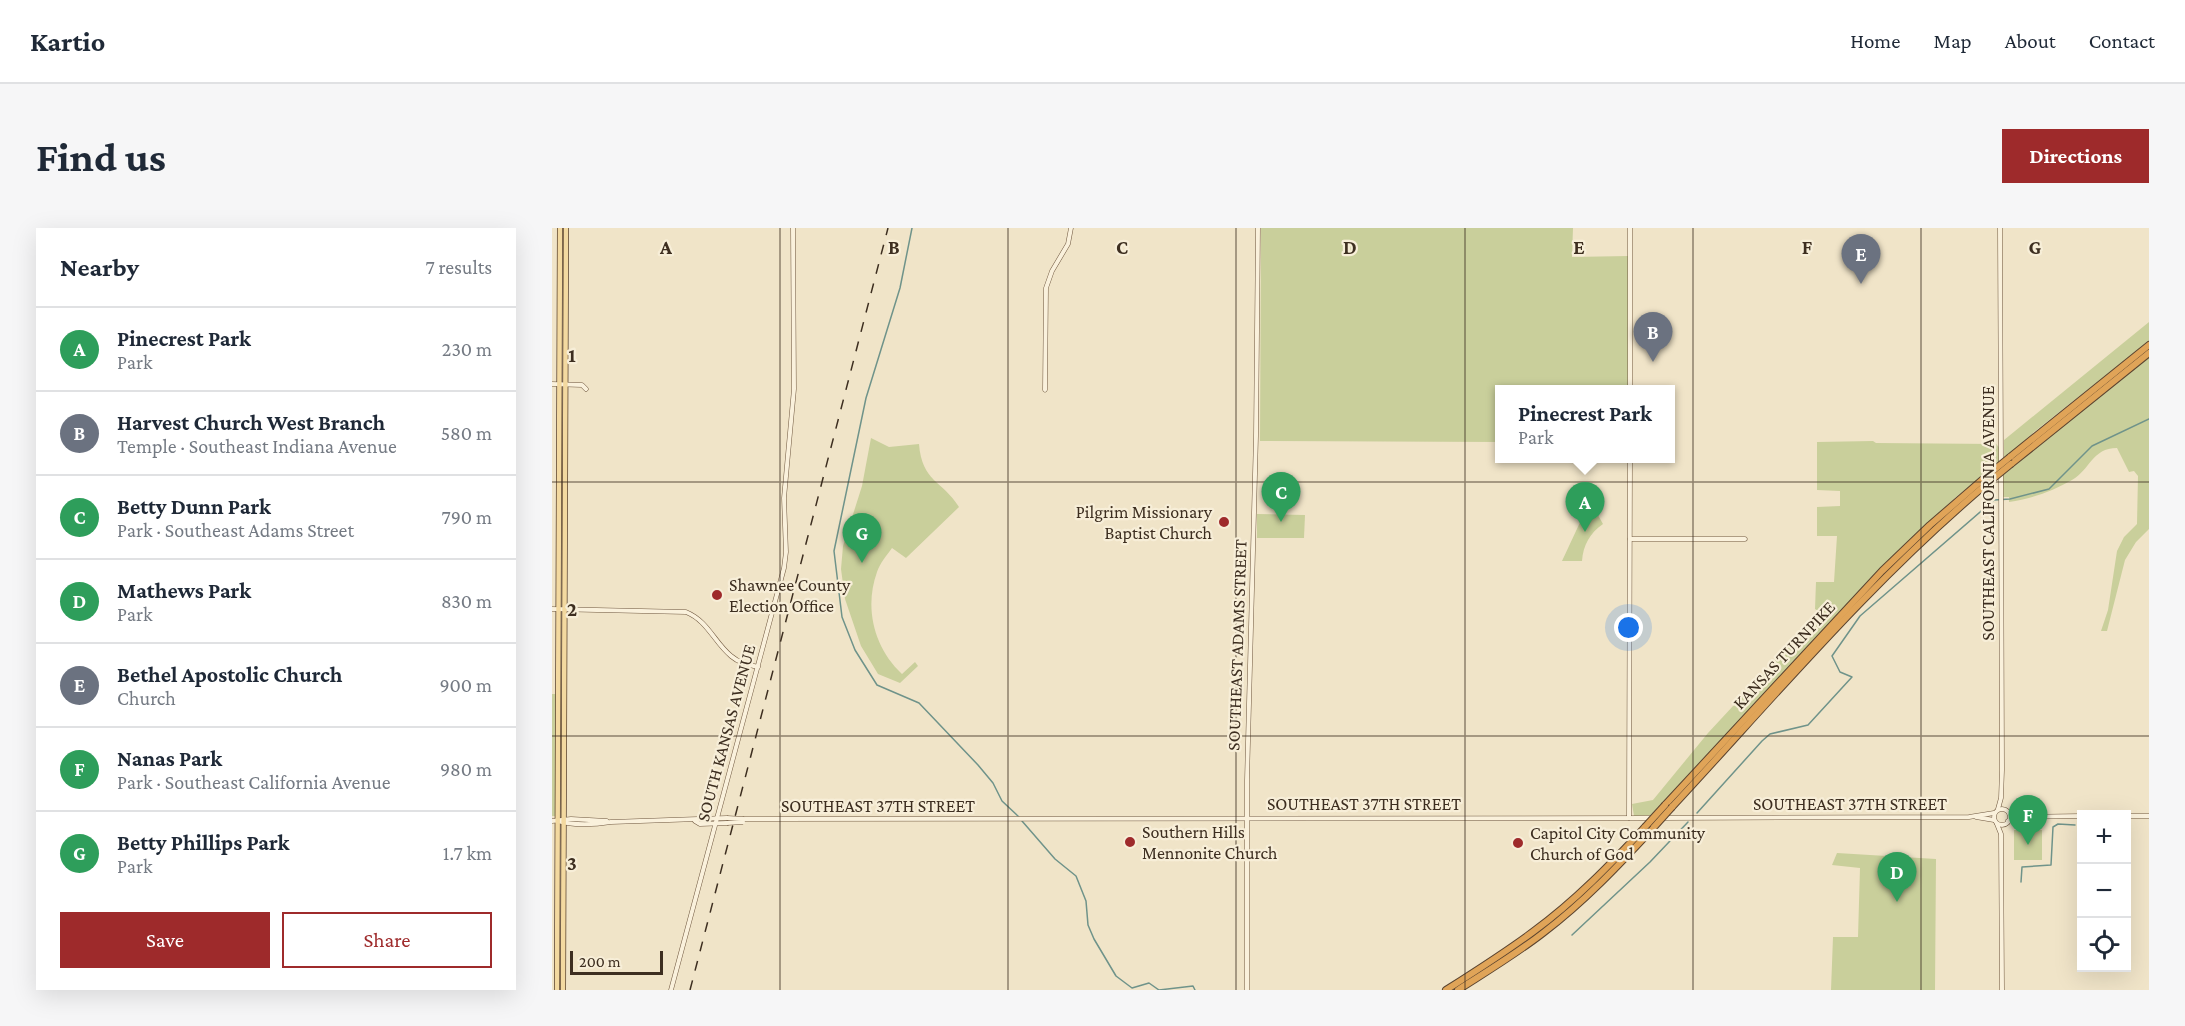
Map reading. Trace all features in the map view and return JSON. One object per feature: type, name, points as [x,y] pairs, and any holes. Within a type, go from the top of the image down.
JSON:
[{"type":"highway","name":"KANSAS TURNPIKE","points":[[1446,990],[1512,948],[1558,913],[1605,870],[1645,827],[1669,806],[1892,570],[2011,461],[2149,345]]},
{"type":"highway","name":"KANSAS TURNPIKE","points":[[1458,990],[1522,948],[1555,923],[1606,878],[1890,563],[1944,512],[1989,474],[2011,461],[2149,353]]},
{"type":"main road","points":[[557,990],[562,610],[563,307],[560,228]]},
{"type":"main road","points":[[563,307],[566,228]]},
{"type":"main road","name":"SOUTH KANSAS AVENUE","points":[[671,990],[784,568],[786,552],[784,498],[794,389],[793,228]]},
{"type":"main road","points":[[1045,390],[1047,284],[1068,244],[1071,228]]},
{"type":"main road","name":"SOUTHEAST ADAMS STREET","points":[[1247,990],[1247,817],[1256,445],[1258,228]]},
{"type":"main road","points":[[1630,228],[1630,385]]},
{"type":"main road","name":"SOUTHEAST CALIFORNIA AVENUE","points":[[1998,809],[2001,798],[2000,228]]},
{"type":"main road","points":[[552,384],[582,385],[586,388]]},
{"type":"main road","points":[[1629,818],[1630,463]]},
{"type":"main road","points":[[1630,539],[1745,539]]},
{"type":"main road","points":[[552,609],[686,612],[702,621],[730,656],[741,663],[758,667]]},
{"type":"main road","name":"SOUTHEAST CALIFORNIA AVENUE","points":[[2001,798],[2007,811]]},
{"type":"main road","points":[[2002,990],[2001,834],[1994,813],[1998,809],[2024,817]]},
{"type":"main road","points":[[2001,834],[2007,822],[2007,811]]},
{"type":"main road","name":"SOUTHEAST 37TH STREET","points":[[727,821],[1247,817],[1976,817],[1994,813]]},
{"type":"main road","points":[[2007,822],[2024,817],[2077,816]]},
{"type":"main road","points":[[2131,816],[2149,816]]},
{"type":"main road","name":"SOUTHEAST 37TH STREET","points":[[1976,817],[2007,822]]},
{"type":"main road","points":[[559,821],[588,825],[701,818],[718,818],[727,821]]},
{"type":"main road","points":[[694,820],[700,824],[727,821]]},
{"type":"main road","points":[[559,821],[563,990]]},
{"type":"green space","points":[[1261,228],[1573,228],[1572,257],[1628,256],[1628,385],[1495,385],[1495,442],[1260,441]]},
{"type":"green space","points":[[2149,322],[2149,341],[2034,432],[2004,459],[2004,440]]},
{"type":"green space","points":[[2149,357],[2149,529],[2136,542],[2125,560],[2107,631],[2101,631],[2108,610],[2117,551],[2124,537],[2137,524],[2138,476],[2134,471],[2129,472],[2117,448],[2097,455],[2072,480],[2050,491],[2025,499],[2009,502],[2009,497],[2003,497],[2003,475]]},
{"type":"green space","points":[[871,438],[889,447],[919,444],[921,457],[928,474],[959,507],[906,558],[892,548],[877,572],[871,599],[878,640],[892,664],[902,674],[915,662],[918,666],[900,683],[878,674],[861,646],[845,599],[841,569],[843,546],[862,486]]},
{"type":"green space","points":[[1873,441],[1876,443],[1996,444],[1999,447],[1999,463],[1956,497],[1878,571],[1653,815],[1634,816],[1632,804],[1653,800],[1708,733],[1820,612],[1815,609],[1816,582],[1834,582],[1837,536],[1817,536],[1817,507],[1840,506],[1840,491],[1817,490],[1817,442]]},
{"type":"green space","points":[[1590,501],[1603,524],[1588,540],[1582,561],[1562,561]]},
{"type":"green space","points":[[1257,514],[1305,515],[1304,538],[1257,538]]},
{"type":"green space","points":[[552,694],[558,694],[558,816],[552,816]]},
{"type":"green space","points":[[2014,830],[2042,830],[2042,860],[2014,860]]},
{"type":"green space","points":[[1837,853],[1936,859],[1935,990],[1831,990],[1833,937],[1858,937],[1860,868],[1832,865]]},
{"type":"waterway","points":[[912,228],[900,288],[866,398],[834,551],[842,617],[855,650],[877,685],[919,703],[978,765],[993,783],[1002,801],[1019,817]]},
{"type":"waterway","points":[[1697,813],[1762,741],[1770,734],[1808,725],[1852,677],[1840,672],[1832,656],[1860,616],[1994,500],[2010,499],[2049,489],[2092,446],[2149,419]]},
{"type":"waterway","points":[[1022,821],[1055,859],[1076,876],[1086,901],[1088,925],[1116,976],[1132,988],[1149,983],[1159,990],[1193,986],[1195,990]]},
{"type":"waterway","points":[[1572,935],[1650,862],[1688,822]]},
{"type":"waterway","points":[[2021,882],[2022,867],[2051,865],[2053,827],[2058,824],[2075,825]]},
{"type":"railway","points":[[690,990],[888,228]]},
{"type":"place","name":"Bethel Apostolic Church","points":[[1861,284]]},
{"type":"place","name":"Harvest Church West Branch","points":[[1653,362]]},
{"type":"place","name":"Pilgrim Missionary Baptist Church","points":[[1224,522]]},
{"type":"place","name":"Betty Dunn Park","points":[[1281,522]]},
{"type":"place","name":"Pinecrest Park","points":[[1585,532]]},
{"type":"place","name":"Betty Phillips Park","points":[[862,563]]},
{"type":"place","name":"Shawnee County Election Office","points":[[717,595]]},
{"type":"place","name":"Southern Hills Mennonite Church","points":[[1130,842]]},
{"type":"place","name":"Capitol City Community Church of God","points":[[1518,843]]},
{"type":"place","name":"Nanas Park","points":[[2028,845]]},
{"type":"place","name":"Mathews Park","points":[[1897,902]]}]
